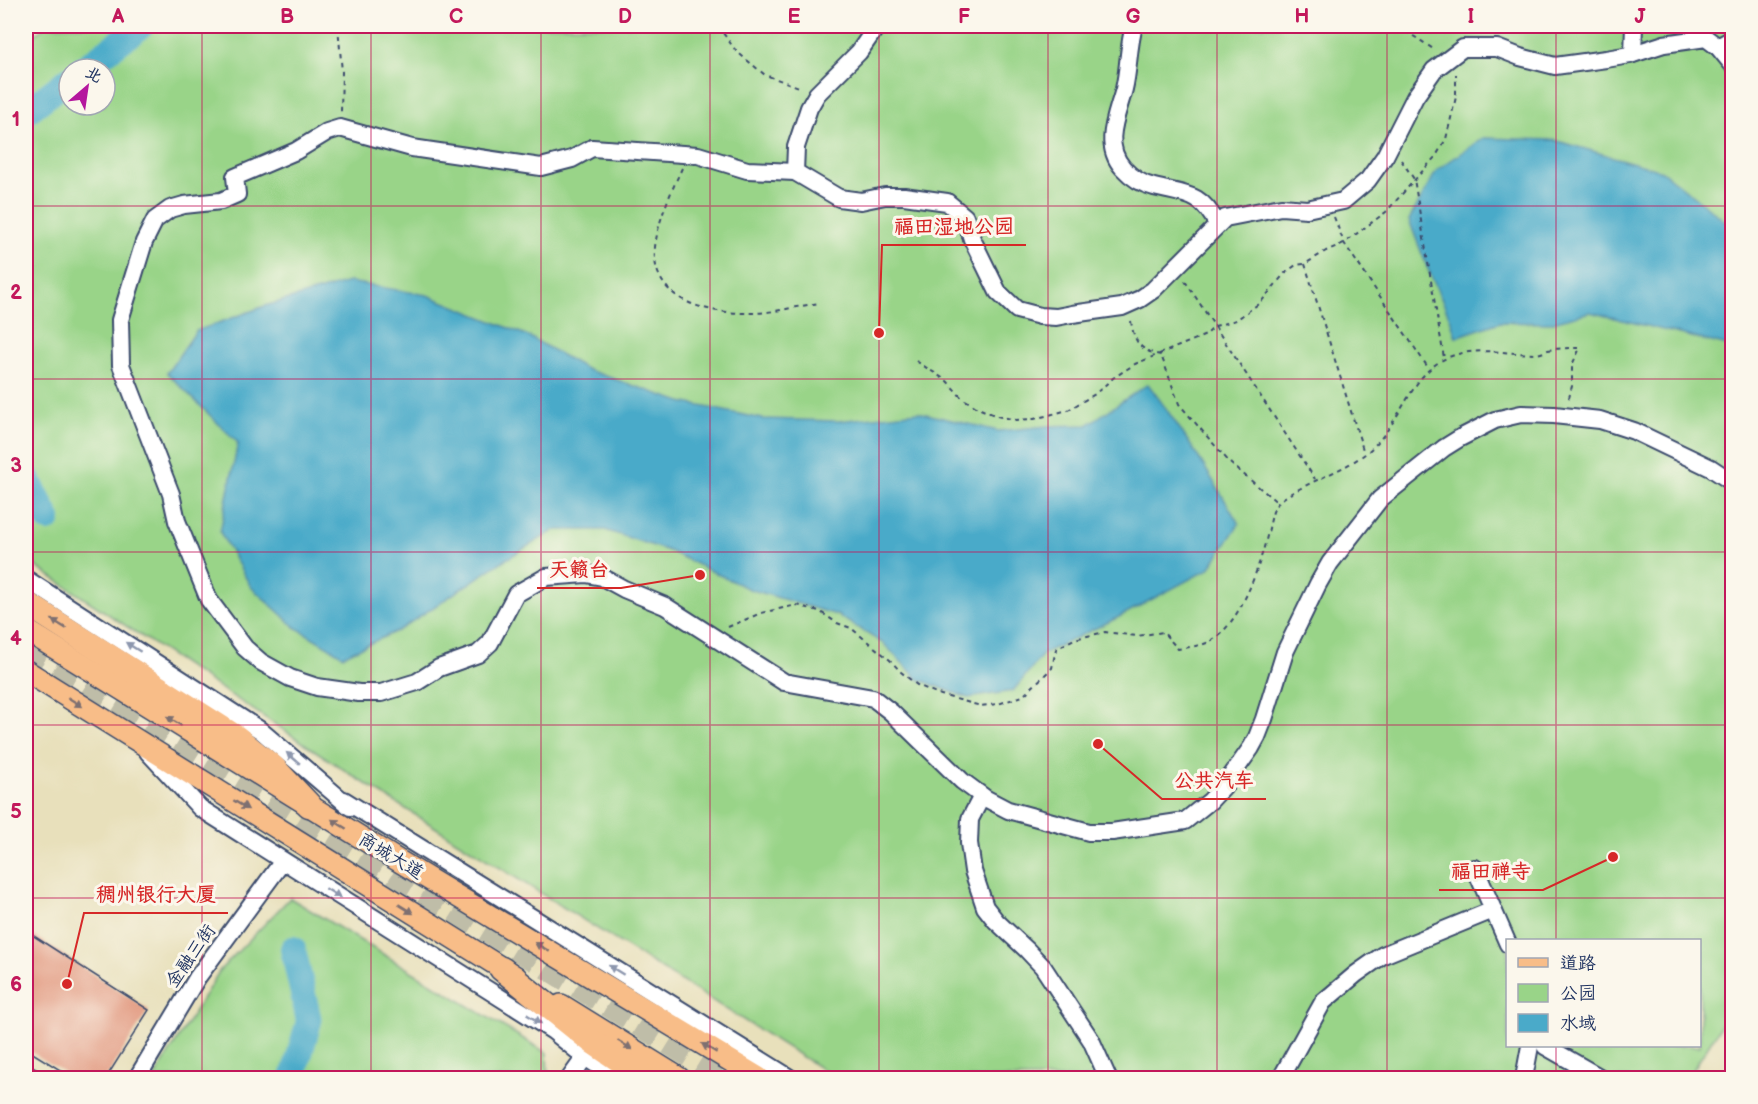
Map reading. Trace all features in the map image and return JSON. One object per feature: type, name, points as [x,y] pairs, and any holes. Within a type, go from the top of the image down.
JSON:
[{"type":"highway","points":[[26,603],[236,737],[273,767],[309,805]]},
{"type":"highway","points":[[502,969],[590,1040],[646,1078]]},
{"type":"main road","name":"商城大道","points":[[26,630],[394,858],[759,1078]]},
{"type":"main road","name":"商城大道","points":[[26,671],[679,1078]]},
{"type":"street","points":[[795,172],[796,147],[800,129],[817,94],[859,51],[877,26]]},
{"type":"street","points":[[1134,26],[1129,42],[1124,89],[1111,141],[1116,160],[1133,179],[1196,198],[1209,209],[1217,224]]},
{"type":"street","points":[[1633,54],[1634,26]]},
{"type":"street","points":[[1732,64],[1725,43],[1706,38],[1664,44],[1633,54],[1555,66],[1497,48],[1463,48],[1434,70],[1368,180],[1343,201],[1307,209],[1281,207],[1225,218],[1153,290],[1131,303],[1122,307],[1056,317],[1040,316],[1017,310],[998,292],[972,240],[965,217],[947,202],[904,196],[885,196],[861,201],[839,198],[795,172],[747,170],[698,155],[592,148],[572,159],[541,166],[412,148],[340,128],[327,132],[296,151],[235,177],[237,194],[221,201],[170,209],[155,220],[144,242],[120,321],[121,365],[171,494],[177,520],[208,600],[245,648],[261,662],[307,685],[359,693],[381,693],[417,682],[439,668],[478,654],[490,642],[516,594],[546,578],[586,574],[602,577],[632,593],[665,606],[784,682],[873,698],[891,712],[962,781],[982,796],[1008,810],[1089,832],[1112,832],[1185,821],[1210,801],[1224,786],[1251,748],[1264,719],[1285,652],[1318,584],[1339,550],[1380,499],[1444,448],[1495,420],[1521,414],[1600,420],[1634,431],[1711,468],[1732,482]]},
{"type":"street","points":[[26,579],[260,730],[344,800],[790,1078]]},
{"type":"street","points":[[139,742],[200,808],[553,1031],[585,1057],[597,1073],[617,1078]]},
{"type":"street","points":[[982,796],[970,819],[969,843],[976,880],[986,907],[996,921],[1043,967],[1091,1040],[1108,1078]]},
{"type":"street","points":[[344,800],[394,858]]},
{"type":"street","name":"金融三街","points":[[136,1078],[197,978],[283,861]]},
{"type":"street","points":[[1475,868],[1506,939]]},
{"type":"street","points":[[1281,1078],[1323,1002],[1356,974],[1383,955],[1493,910]]},
{"type":"street","points":[[1524,1078],[1530,1047]]},
{"type":"street","points":[[1547,1047],[1601,1078]]},
{"type":"street","points":[[570,1078],[585,1057]]},
{"type":"street","points":[[26,1074],[33,1078]]},
{"type":"path","points":[[338,26],[342,72],[340,128]]},
{"type":"path","points":[[718,26],[736,51],[765,75],[817,94]]},
{"type":"path","points":[[916,361],[947,381],[962,398],[978,408],[997,417],[1016,420],[1034,419],[1068,410],[1095,394],[1113,378],[1135,364],[1206,335],[1215,326],[1236,320],[1273,290],[1285,273],[1296,265],[1305,264],[1344,243],[1386,212],[1436,156],[1446,139],[1456,97],[1454,55],[1434,50],[1398,26]]},
{"type":"path","points":[[1390,144],[1414,179],[1444,358]]},
{"type":"path","points":[[687,154],[672,190],[655,247],[657,270],[668,289],[689,304],[723,313],[774,311],[820,303]]},
{"type":"path","points":[[1329,204],[1344,243],[1429,369]]},
{"type":"path","points":[[1305,264],[1365,454]]},
{"type":"path","points":[[1175,267],[1315,479]]},
{"type":"path","points":[[1131,303],[1134,337],[1143,349],[1161,354]]},
{"type":"path","points":[[710,634],[761,613],[797,605],[819,611],[837,623],[851,628],[917,685],[961,702],[981,706],[998,704],[1023,696],[1037,685],[1052,669],[1056,649],[1074,639],[1104,632],[1137,636],[1163,632],[1178,649],[1209,642],[1229,625],[1256,576],[1272,513],[1278,503],[1315,479],[1347,466],[1365,454],[1392,425],[1429,369],[1438,365],[1444,358],[1458,353],[1489,350],[1538,354],[1550,350],[1580,348],[1572,365],[1572,386],[1565,416]]},
{"type":"path","points":[[1161,354],[1179,404],[1231,464],[1278,503]]},
{"type":"green space","points":[[46,26],[1732,26],[1732,1008],[1688,1078],[836,1078],[358,779],[26,560],[26,42]]},
{"type":"green space","points":[[290,898],[547,1053],[548,1078],[154,1078],[220,970]]},
{"type":"water","points":[[1483,138],[1554,140],[1662,171],[1725,221],[1732,229],[1732,347],[1590,312],[1549,323],[1500,322],[1456,337],[1409,220],[1437,170]]},
{"type":"water","points":[[349,282],[427,295],[526,335],[588,370],[681,402],[763,419],[838,421],[918,412],[998,431],[1087,425],[1148,384],[1196,453],[1239,524],[1209,569],[1117,618],[1044,653],[1013,691],[968,698],[918,679],[884,644],[837,615],[749,589],[669,551],[605,530],[555,530],[503,561],[399,630],[343,656],[295,627],[251,587],[220,532],[238,443],[167,373],[196,331],[265,306]]},
{"type":"building","points":[[26,931],[149,1010],[106,1078],[73,1078],[26,1049]]},
{"type":"waterway","points":[[99,57],[141,26]]},
{"type":"waterway","points":[[26,112],[57,88]]},
{"type":"waterway","points":[[26,476],[48,519]]},
{"type":"waterway","points":[[293,949],[309,1021],[293,1078]]},
{"type":"tunnel","points":[[26,645],[726,1078]]},
{"type":"place","name":"福田湿地公园","points":[[879,333]]},
{"type":"place","name":"天籁台","points":[[700,575]]},
{"type":"place","name":"公共汽车","points":[[1098,744]]},
{"type":"place","name":"福田禅寺","points":[[1613,857]]},
{"type":"place","name":"稠州银行大厦","points":[[67,984]]}]
